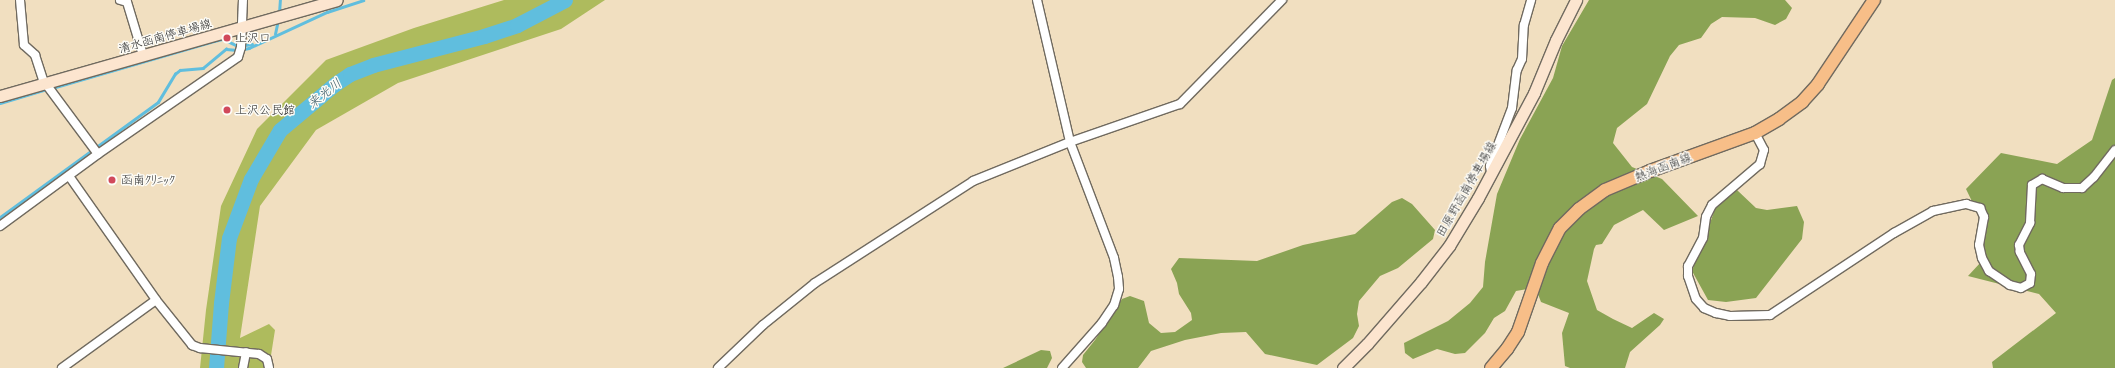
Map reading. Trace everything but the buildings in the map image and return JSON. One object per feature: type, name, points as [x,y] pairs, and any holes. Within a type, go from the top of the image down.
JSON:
[{"type":"main road","name":"清水函南停車場線","points":[[0,96],[337,0]]},
{"type":"main road","name":"田原野函南停車場線","points":[[1343,368],[1367,344],[1421,282],[1449,246],[1492,174],[1534,93],[1556,40],[1576,0]]},
{"type":"main road","name":"熱海函南線","points":[[1491,368],[1507,349],[1518,332],[1542,263],[1560,228],[1579,209],[1611,187],[1755,134],[1802,102],[1818,84],[1874,0]]},
{"type":"street","points":[[20,0],[24,44],[35,55],[41,78],[98,154]]},
{"type":"street","points":[[0,226],[98,154],[238,58],[241,47],[243,27],[243,0]]},
{"type":"street","points":[[1037,0],[1070,142],[1114,258],[1119,289],[1114,305],[1102,323],[1062,368]]},
{"type":"street","points":[[718,368],[763,325],[815,283],[973,182],[1070,142],[1180,104],[1282,0]]},
{"type":"street","points":[[1492,174],[1490,166],[1512,108],[1516,70],[1522,59],[1524,25],[1531,0]]},
{"type":"street","points":[[125,1],[143,55]]},
{"type":"street","points":[[1755,134],[1764,150],[1760,164],[1712,206],[1706,217],[1703,238],[1688,266],[1688,276],[1696,299],[1704,308],[1716,314],[1730,316],[1770,315],[1894,233],[1933,211],[1966,204],[1980,208],[1984,217],[1980,245],[1982,258],[1989,271],[2010,285],[2021,288],[2030,283],[2031,274],[2020,252],[2019,245],[2030,223],[2032,185],[2042,179],[2063,188],[2082,188],[2094,177],[2115,150]]},
{"type":"street","points":[[69,176],[156,300],[192,345],[200,348],[242,351],[259,354],[267,359],[269,368]]},
{"type":"street","points":[[62,368],[156,300]]},
{"type":"street","points":[[242,351],[243,368]]},
{"type":"green space","points":[[504,0],[605,0],[561,29],[398,83],[316,130],[260,206],[240,338],[269,324],[275,330],[269,368],[200,368],[206,310],[221,206],[257,129],[326,60],[414,28]]},
{"type":"green space","points":[[1589,0],[1785,0],[1792,8],[1786,19],[1775,25],[1755,18],[1722,17],[1711,24],[1701,38],[1679,45],[1670,56],[1647,104],[1617,128],[1613,143],[1632,167],[1662,179],[1698,216],[1664,230],[1643,210],[1614,225],[1602,244],[1596,245],[1594,249],[1587,281],[1597,310],[1613,319],[1632,328],[1654,313],[1664,319],[1660,325],[1630,352],[1625,368],[1570,368],[1565,366],[1562,333],[1569,313],[1541,302],[1538,294],[1545,274],[1541,263],[1527,289],[1516,291],[1505,311],[1494,318],[1485,333],[1465,353],[1455,354],[1437,349],[1413,359],[1405,353],[1404,343],[1448,321],[1470,303],[1483,287],[1485,262],[1497,194],[1520,139],[1553,78],[1562,46]]},
{"type":"green space","points":[[2115,78],[2115,368],[1993,368],[1992,362],[2056,313],[2039,294],[1968,276],[1981,262],[1980,218],[1966,189],[2001,153],[2057,164],[2092,140],[2112,80]]},
{"type":"green space","points":[[1737,190],[1756,208],[1767,210],[1797,206],[1804,222],[1802,239],[1756,298],[1726,302],[1708,300],[1692,271],[1717,204]]},
{"type":"green space","points":[[1402,198],[1412,204],[1435,230],[1433,239],[1398,268],[1380,276],[1359,301],[1357,314],[1359,326],[1353,338],[1317,365],[1265,354],[1246,332],[1221,333],[1185,340],[1151,351],[1138,368],[1086,368],[1082,362],[1083,355],[1095,340],[1122,299],[1130,296],[1144,301],[1149,323],[1161,333],[1175,332],[1192,320],[1191,313],[1179,294],[1177,283],[1171,269],[1179,258],[1257,261],[1303,245],[1355,234],[1392,202]]},
{"type":"green space","points":[[1041,350],[1050,351],[1052,358],[1047,368],[1003,368]]},
{"type":"waterway","points":[[279,13],[280,0]]},
{"type":"waterway","points":[[0,217],[158,102],[175,74],[180,70],[203,68],[226,49],[237,50],[249,48],[327,12],[363,0]]},
{"type":"waterway","name":"来光川","points":[[216,368],[221,303],[229,238],[251,179],[280,130],[335,84],[350,74],[373,65],[484,36],[517,25],[565,0]]},
{"type":"waterway","points":[[275,34],[278,20]]},
{"type":"waterway","points":[[52,88],[223,39],[238,46],[252,44]]},
{"type":"waterway","points":[[0,103],[47,89]]},
{"type":"place","name":"上沢口","points":[[227,38]]},
{"type":"place","name":"上沢公民館","points":[[227,110]]},
{"type":"place","name":"函南ｸﾘﾆｯｸ","points":[[112,180]]}]
